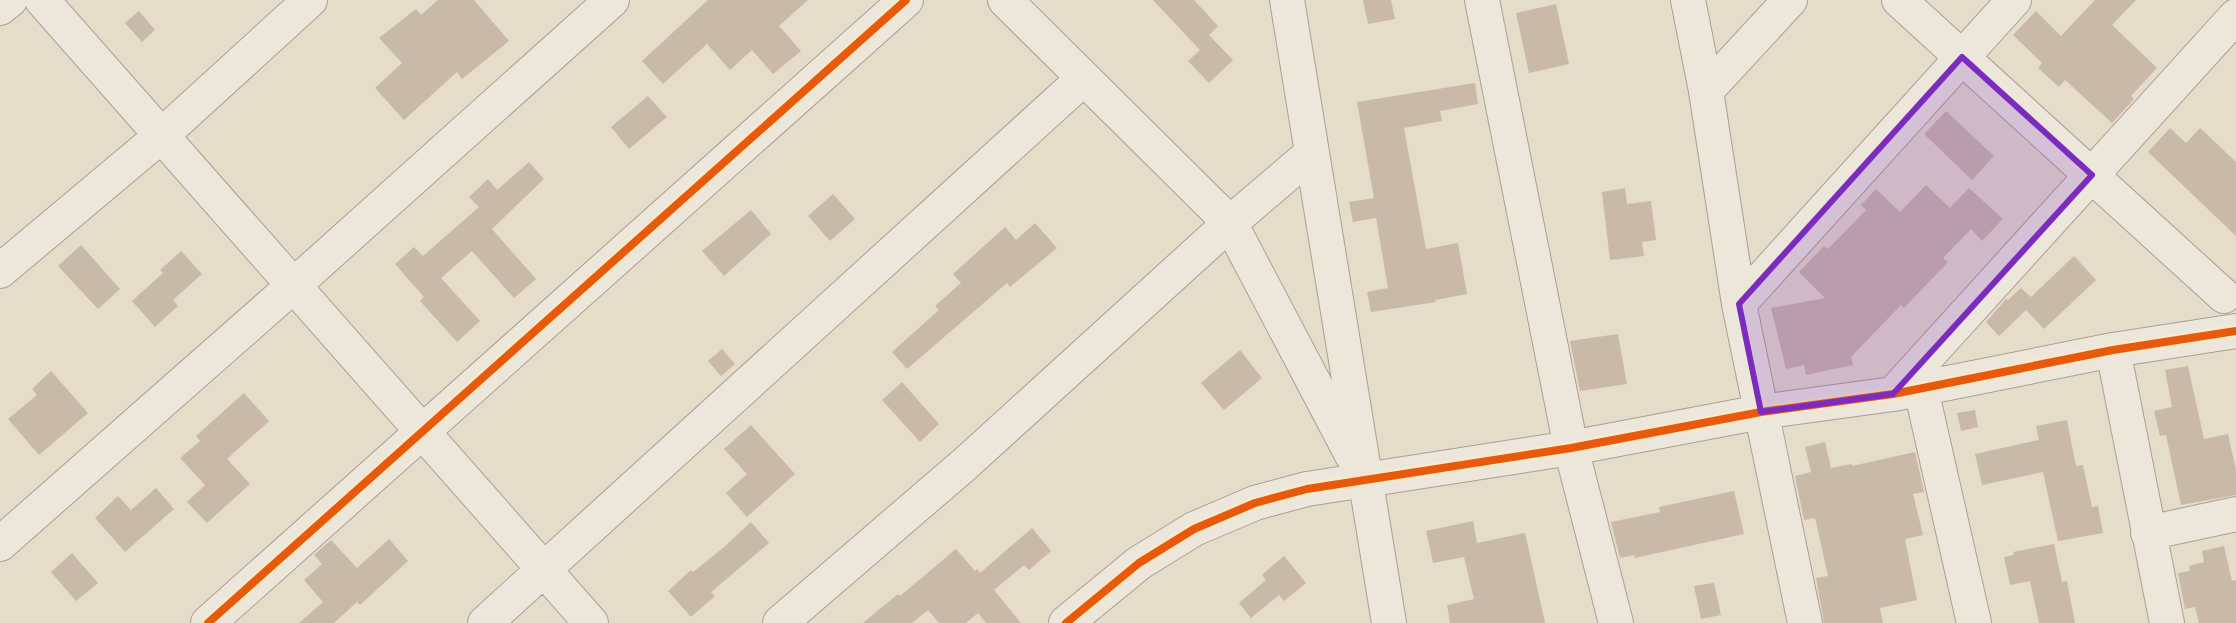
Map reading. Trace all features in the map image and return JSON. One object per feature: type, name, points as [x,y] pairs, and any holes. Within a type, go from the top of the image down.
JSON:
[{"type":"street","points":[[0,8],[10,0]]},
{"type":"street","points":[[42,0],[591,623]]},
{"type":"street","points":[[0,271],[161,136],[310,0]]},
{"type":"street","points":[[0,544],[612,0]]},
{"type":"street","points":[[208,623],[906,0]]},
{"type":"street","points":[[1005,0],[1230,223],[1366,480]]},
{"type":"street","points":[[1287,0],[1389,623]]},
{"type":"street","points":[[1482,0],[1571,448],[1616,623]]},
{"type":"street","points":[[1688,0],[1706,91],[1739,304],[1805,623]]},
{"type":"street","points":[[1706,91],[1790,0]]},
{"type":"street","points":[[1899,0],[2092,175],[2230,290],[2187,337]]},
{"type":"street","points":[[1739,304],[2014,0]]},
{"type":"street","points":[[1907,392],[2092,175],[2236,16]]},
{"type":"street","points":[[485,623],[1083,79]]},
{"type":"street","points":[[780,623],[965,464],[1230,223],[1312,153]]},
{"type":"street","points":[[1066,623],[1139,563],[1194,529],[1255,503],[1307,489],[1571,448],[1761,412],[1907,392],[2113,350],[2236,331]]},
{"type":"street","points":[[2113,350],[2167,623]]},
{"type":"street","points":[[1907,392],[1974,623]]},
{"type":"street","points":[[2148,533],[2236,514]]},
{"type":"highlighted area","points":[[1962,57],[2092,175],[1893,394],[1761,412],[1739,304]]},
{"type":"building","points":[[438,0],[474,0],[509,41],[462,79],[457,72],[404,120],[375,88],[402,63],[379,38],[416,9],[421,15]]},
{"type":"building","points":[[708,0],[808,0],[779,26],[801,51],[773,74],[752,50],[730,70],[707,44],[663,84],[642,61]]},
{"type":"building","points":[[1153,0],[1194,0],[1218,26],[1209,35],[1233,60],[1209,83],[1188,61],[1200,50]]},
{"type":"building","points":[[1363,0],[1391,0],[1395,19],[1368,24]]},
{"type":"building","points":[[2095,0],[2136,0],[2112,25],[2157,68],[2112,123],[2065,80],[2059,87],[2038,68],[2042,63],[2013,35],[2036,11],[2061,36]]},
{"type":"building","points":[[1556,4],[1569,64],[1529,73],[1516,13]]},
{"type":"building","points":[[139,11],[155,30],[142,42],[125,23]]},
{"type":"building","points":[[1475,83],[1478,104],[1440,111],[1442,121],[1404,128],[1426,249],[1458,243],[1467,294],[1371,312],[1367,292],[1388,288],[1376,218],[1353,222],[1349,202],[1374,198],[1357,102]]},
{"type":"building","points":[[648,96],[667,117],[629,149],[611,127]]},
{"type":"building","points":[[1946,111],[1994,156],[1972,180],[1924,134]]},
{"type":"building","points":[[2170,128],[2186,143],[2200,128],[2236,162],[2236,236],[2148,152]]},
{"type":"building","points":[[529,162],[544,179],[492,229],[536,279],[514,298],[472,251],[441,278],[480,321],[457,342],[420,301],[424,297],[395,264],[414,247],[423,256],[479,207],[469,197],[488,179],[497,190]]},
{"type":"building","points":[[1926,185],[1950,208],[1969,188],[2003,219],[1982,241],[1971,229],[1943,258],[1948,262],[1851,357],[1853,365],[1806,375],[1804,365],[1786,369],[1771,308],[1825,298],[1799,272],[1824,246],[1828,249],[1866,210],[1861,205],[1876,189],[1900,212]]},
{"type":"building","points":[[1625,188],[1627,204],[1651,201],[1656,240],[1642,242],[1644,256],[1610,260],[1602,192]]},
{"type":"building","points":[[833,194],[855,219],[830,241],[808,216]]},
{"type":"building","points":[[751,210],[771,234],[724,276],[702,251]]},
{"type":"building","points":[[1035,223],[1057,248],[1010,287],[1007,283],[907,369],[892,352],[939,310],[935,306],[961,283],[953,274],[1005,227],[1016,240]]},
{"type":"building","points":[[81,245],[120,289],[98,309],[58,266]]},
{"type":"building","points":[[181,251],[202,274],[173,300],[178,306],[155,327],[132,301],[163,273],[160,270]]},
{"type":"building","points":[[2074,256],[2096,280],[2044,329],[2026,310],[1999,336],[1986,322],[2006,299],[2021,288],[2031,297]]},
{"type":"building","points":[[1618,334],[1627,384],[1580,391],[1570,341]]},
{"type":"building","points":[[722,349],[735,364],[721,376],[708,361]]},
{"type":"building","points":[[1240,350],[1262,378],[1224,410],[1201,383]]},
{"type":"building","points":[[2188,366],[2204,439],[2228,434],[2236,470],[2236,495],[2181,505],[2166,435],[2160,436],[2154,411],[2172,407],[2165,370]]},
{"type":"building","points":[[51,371],[88,413],[39,455],[8,419],[37,395],[32,389]]},
{"type":"building","points":[[902,382],[939,424],[920,442],[882,400]]},
{"type":"building","points":[[244,393],[269,421],[227,459],[250,484],[207,523],[187,502],[205,485],[180,458],[200,441],[196,436]]},
{"type":"building","points":[[1975,410],[1978,427],[1961,431],[1957,413]]},
{"type":"building","points":[[2067,420],[2076,466],[2083,465],[2092,507],[2098,506],[2103,533],[2058,541],[2043,472],[1982,485],[1975,454],[2039,440],[2036,426]]},
{"type":"building","points":[[751,425],[795,474],[747,517],[726,493],[747,474],[724,449]]},
{"type":"building","points":[[1825,442],[1831,468],[1915,452],[1924,492],[1913,494],[1923,535],[1905,539],[1917,600],[1880,608],[1883,623],[1824,623],[1816,578],[1828,576],[1815,518],[1804,520],[1795,476],[1811,472],[1805,447]]},
{"type":"building","points":[[156,488],[174,509],[125,552],[95,518],[118,496],[131,510]]},
{"type":"building","points":[[1734,491],[1744,534],[1635,558],[1634,555],[1620,558],[1611,522],[1660,512],[1659,507]]},
{"type":"building","points":[[1473,521],[1477,543],[1525,533],[1545,623],[1450,623],[1447,605],[1474,599],[1464,557],[1433,563],[1426,531]]},
{"type":"building","points":[[751,522],[769,543],[711,592],[715,596],[691,617],[668,591]]},
{"type":"building","points":[[1032,528],[1051,551],[1029,570],[1024,565],[994,590],[1021,623],[986,623],[978,613],[966,623],[939,623],[928,610],[912,623],[863,623],[956,549],[980,573]]},
{"type":"building","points":[[389,539],[408,561],[360,605],[357,602],[334,623],[299,623],[323,602],[304,580],[322,564],[314,555],[331,540],[357,568]]},
{"type":"building","points":[[2054,544],[2062,582],[2067,581],[2075,623],[2039,623],[2030,581],[2010,585],[2004,557],[2014,555],[2013,552]]},
{"type":"building","points":[[2224,546],[2232,581],[2236,580],[2236,623],[2199,623],[2195,607],[2185,609],[2178,573],[2190,571],[2189,566],[2204,562],[2202,551]]},
{"type":"building","points":[[72,553],[98,583],[76,601],[51,572]]},
{"type":"building","points":[[1284,556],[1306,583],[1284,601],[1279,595],[1251,618],[1239,603],[1266,580],[1262,575]]},
{"type":"building","points":[[1714,583],[1721,615],[1701,619],[1694,586]]},
{"type":"cycle path","points":[[208,623],[906,0]]},
{"type":"cycle path","points":[[1066,623],[1139,563],[1194,529],[1255,503],[1307,489],[1571,448],[1761,412],[1893,394],[2113,350],[2236,331]]}]
